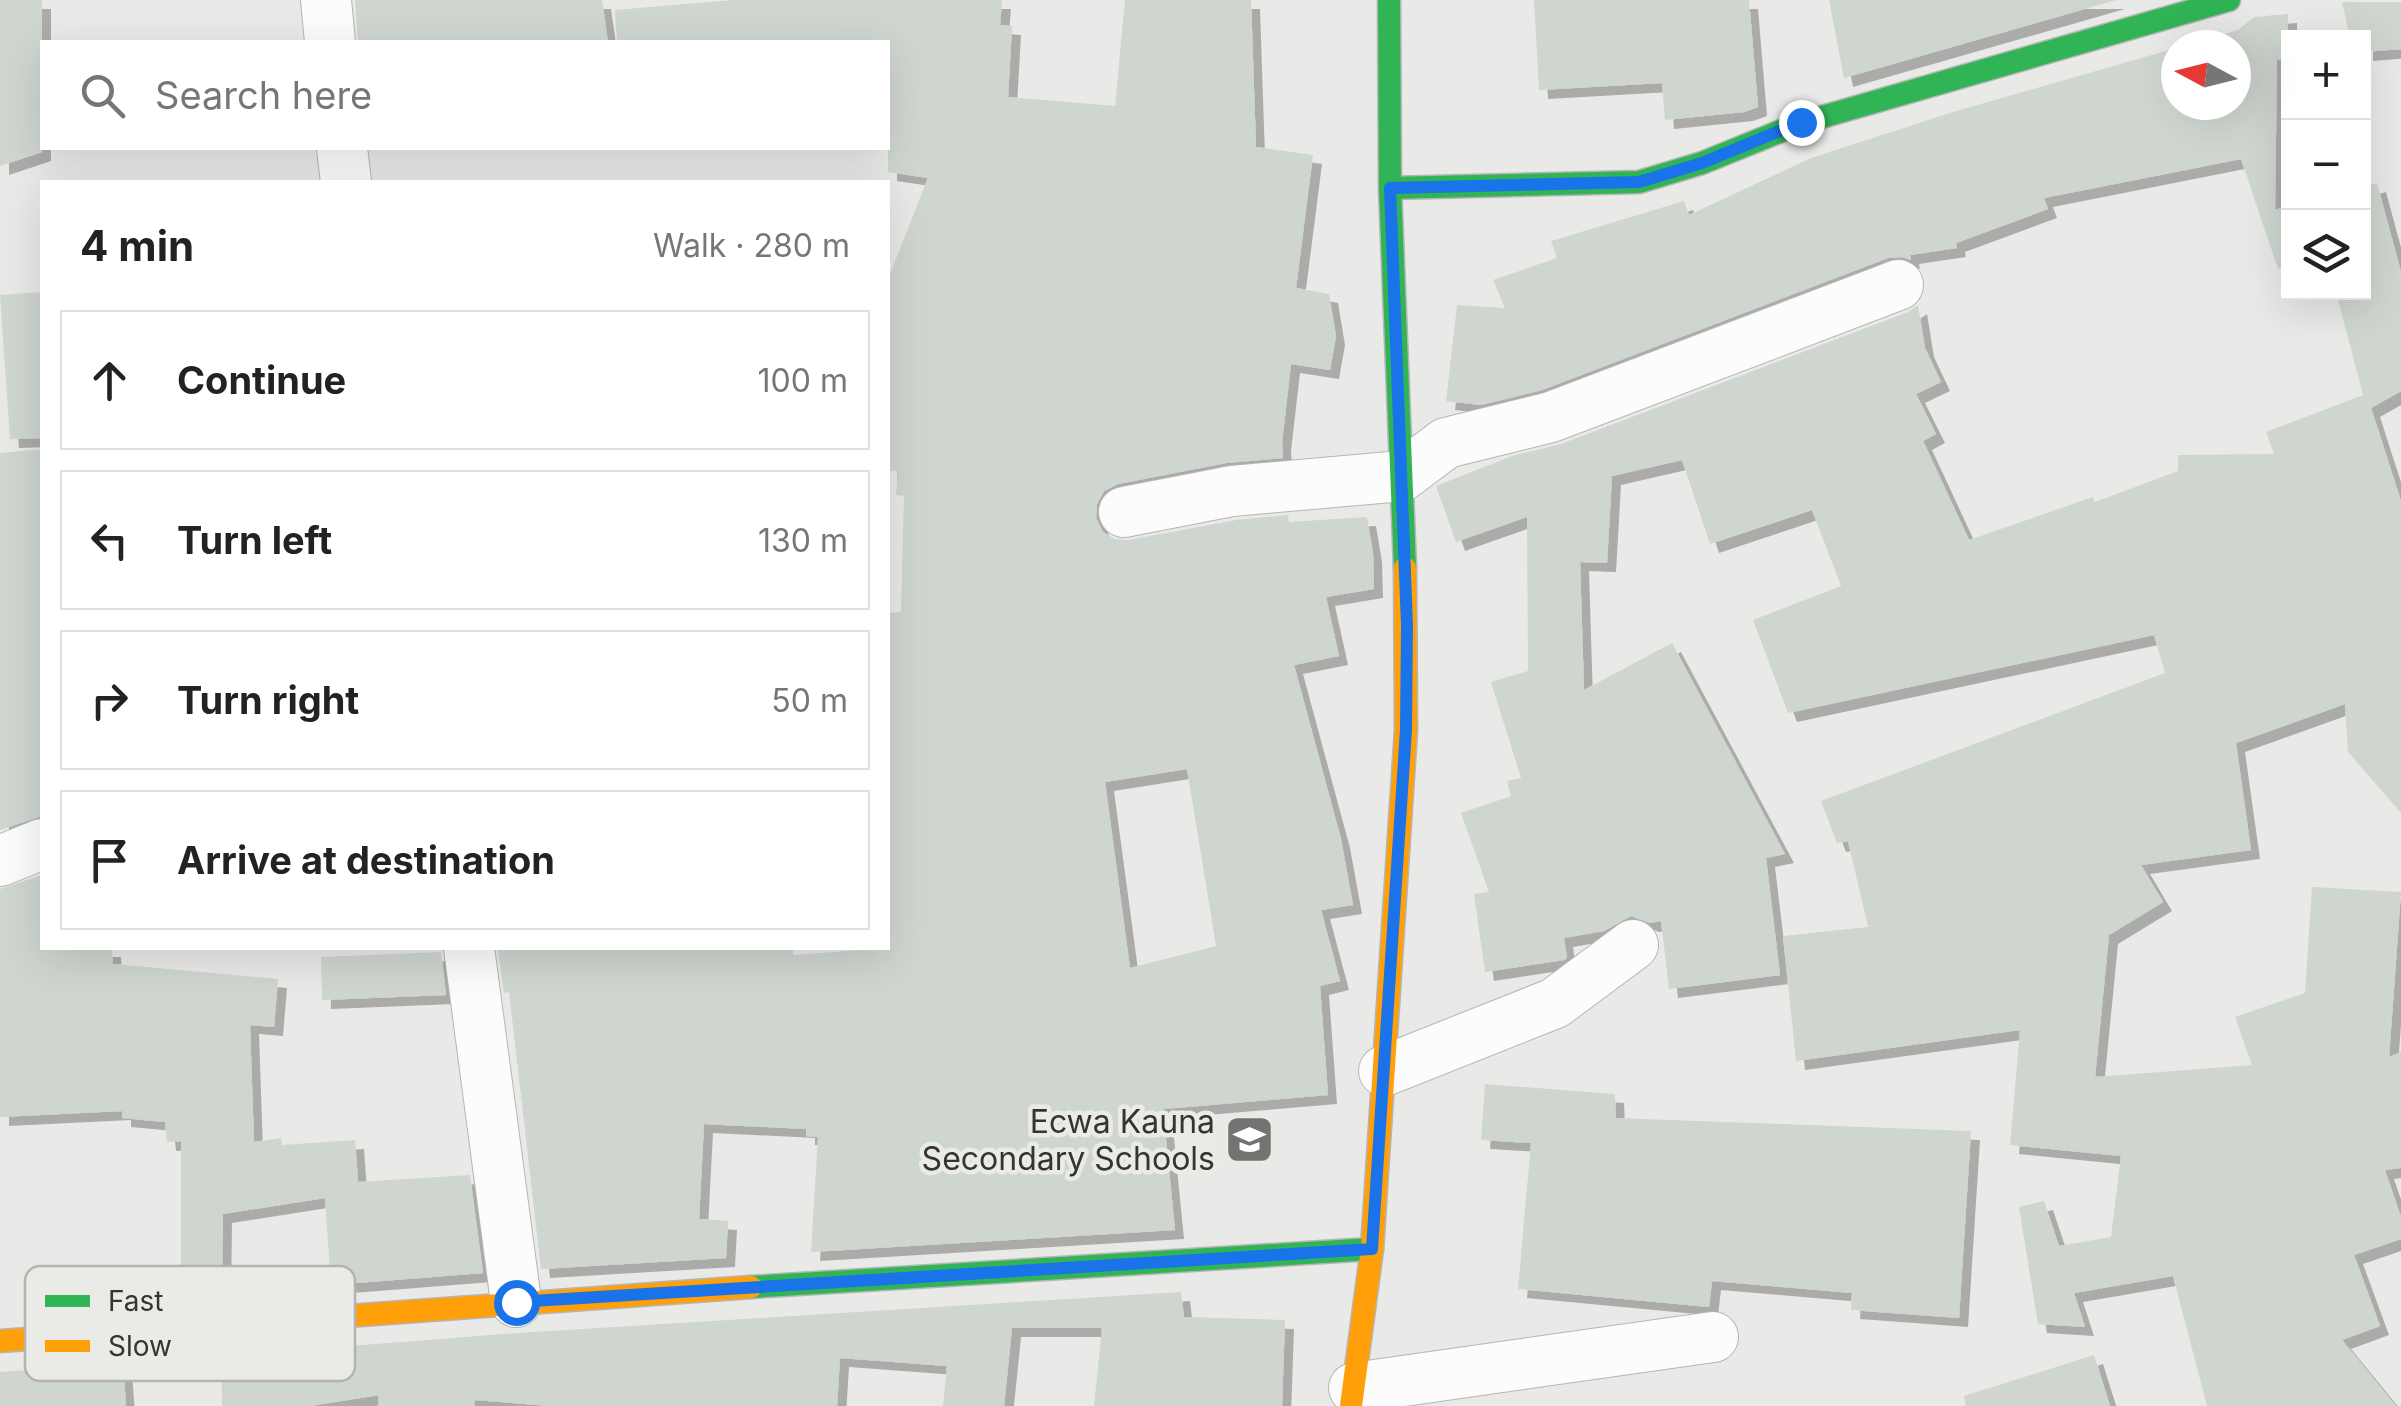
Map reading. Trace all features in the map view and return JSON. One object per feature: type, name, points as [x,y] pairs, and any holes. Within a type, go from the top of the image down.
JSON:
[{"type":"street","points":[[326,0],[330,40]]},
{"type":"street","points":[[1389,0],[1390,188],[1407,625],[1406,730],[1372,1249],[1352,1397],[1713,1338]]},
{"type":"street","points":[[1390,188],[1639,182],[1702,163],[1801,122],[2229,0]]},
{"type":"street","points":[[342,150],[346,180]]},
{"type":"street","points":[[1124,512],[1232,491],[1402,476],[1446,443],[1567,412],[1898,285]]},
{"type":"street","points":[[0,861],[40,845]]},
{"type":"street","points":[[1384,1072],[1555,1003],[1633,945]]},
{"type":"street","points":[[469,950],[516,1302]]},
{"type":"street","points":[[355,1314],[1372,1249]]},
{"type":"street","points":[[0,1341],[25,1339]]},
{"type":"building","points":[[0,0],[42,0],[42,152],[0,166]]},
{"type":"building","points":[[355,0],[602,0],[608,40],[358,40]]},
{"type":"building","points":[[734,0],[1002,0],[1000,25],[1012,26],[1008,97],[1115,106],[1125,0],[1251,0],[1256,147],[1313,155],[1296,288],[1329,294],[1336,336],[1330,370],[1291,364],[1283,458],[1226,463],[1118,484],[1104,491],[1097,504],[1096,518],[1103,532],[1114,539],[1128,540],[1236,520],[1288,515],[1289,522],[1367,517],[1374,589],[1326,597],[1339,656],[1294,665],[1341,839],[1353,905],[1321,910],[1340,981],[1320,986],[1328,1095],[1163,1109],[1175,1230],[811,1252],[818,1137],[806,1136],[806,1129],[704,1124],[699,1219],[728,1221],[726,1258],[541,1269],[509,992],[504,993],[498,950],[793,950],[793,955],[890,950],[890,613],[901,612],[904,496],[896,495],[898,471],[890,471],[890,274],[928,178],[888,172],[890,40],[617,40],[615,10]],"holes":[[[1187,769],[1216,946],[1130,968],[1105,782]]]},
{"type":"building","points":[[1534,0],[1749,0],[1758,107],[1744,112],[1665,120],[1662,83],[1539,90]]},
{"type":"building","points":[[1829,0],[2116,0],[1844,78]]},
{"type":"building","points":[[2342,2],[2401,2],[2401,49],[2371,51],[2371,30],[2348,30]]},
{"type":"building","points":[[2288,14],[2288,30],[2281,30],[2281,60],[2277,60],[2275,210],[2281,208],[2281,268],[2278,269],[2241,159],[2044,198],[2048,209],[1956,243],[1957,248],[1910,255],[1911,260],[1888,258],[1542,390],[1481,405],[1446,401],[1457,305],[1505,308],[1493,280],[1557,258],[1551,241],[1684,201],[1689,215],[1811,158],[2161,52],[2161,120],[2251,120],[2251,30],[2238,30],[2254,17]]},
{"type":"building","points":[[2377,183],[2401,272],[2401,391],[2371,408],[2401,501],[2401,813],[2348,752],[2345,704],[2236,743],[2251,850],[2141,865],[2163,902],[2109,935],[2095,1077],[2252,1065],[2235,1017],[2305,993],[2312,887],[2401,892],[2389,1057],[2401,1052],[2401,1168],[2385,1170],[2401,1217],[2401,1239],[2354,1255],[2380,1326],[2342,1340],[2396,1406],[2207,1406],[2173,1276],[2074,1293],[2085,1327],[2038,1324],[2019,1207],[2044,1201],[2059,1246],[2111,1237],[2121,1156],[2010,1145],[2020,1030],[1796,1061],[1783,936],[1868,927],[1848,841],[1837,843],[1821,801],[2165,673],[2154,635],[1788,713],[1753,620],[1841,586],[1812,510],[1710,544],[1682,460],[1612,476],[1607,563],[1580,562],[1584,690],[1672,643],[1785,854],[1766,858],[1780,975],[1669,989],[1661,921],[1650,923],[1631,916],[1604,931],[1564,938],[1564,960],[1485,972],[1474,894],[1489,892],[1461,813],[1511,796],[1507,781],[1521,778],[1491,682],[1528,671],[1527,517],[1456,542],[1436,486],[1512,456],[1561,444],[1918,305],[1925,348],[1941,382],[1916,394],[1936,434],[1923,441],[1969,540],[2093,497],[2095,502],[2178,471],[2178,455],[2274,454],[2266,432],[2363,395],[2338,300],[2371,300],[2371,185]]},
{"type":"building","points":[[40,292],[40,438],[10,439],[0,295]]},
{"type":"building","points":[[40,449],[40,817],[0,830],[0,453]]},
{"type":"building","points":[[40,876],[40,950],[112,950],[113,964],[278,979],[274,1027],[250,1025],[254,1142],[281,1138],[282,1145],[355,1140],[358,1182],[470,1175],[483,1273],[355,1283],[355,1266],[330,1266],[325,1198],[223,1214],[222,1266],[181,1266],[181,1141],[167,1142],[165,1122],[122,1118],[122,1111],[0,1117],[0,889]]},
{"type":"building","points":[[441,952],[446,995],[322,1000],[321,957]]},
{"type":"building","points":[[1485,1084],[1615,1094],[1616,1118],[1971,1131],[1959,1318],[1851,1310],[1852,1293],[1712,1281],[1709,1307],[1518,1289],[1531,1143],[1481,1140]]},
{"type":"building","points":[[1181,1292],[1184,1317],[1285,1320],[1282,1406],[1094,1406],[1102,1328],[1012,1328],[1004,1406],[943,1406],[947,1366],[840,1358],[837,1406],[549,1406],[475,1400],[474,1406],[378,1406],[379,1395],[310,1406],[222,1406],[222,1381],[355,1381],[355,1346]]},
{"type":"building","points":[[2094,1355],[2110,1406],[1966,1406],[1964,1396]]},
{"type":"building","points":[[25,1370],[25,1381],[124,1381],[126,1406],[0,1406],[0,1372]]},
{"type":"traffic: fast","points":[[1389,0],[1390,188],[1405,568]]},
{"type":"traffic: fast","points":[[1390,188],[1639,182],[1702,163],[1801,123],[2229,0]]},
{"type":"traffic: fast","points":[[751,1287],[1372,1249]]},
{"type":"traffic: slow","points":[[1351,1406],[1372,1249],[1406,730],[1405,568]]},
{"type":"traffic: slow","points":[[355,1315],[751,1287]]},
{"type":"traffic: slow","points":[[0,1341],[25,1339]]},
{"type":"place","name":"Ecwa Kauna Secondary Schools","points":[[1250,1139]]},
{"type":"route","points":[[516,1302],[1372,1249],[1406,730],[1407,625],[1390,188],[1639,182],[1702,163],[1801,122]]}]
